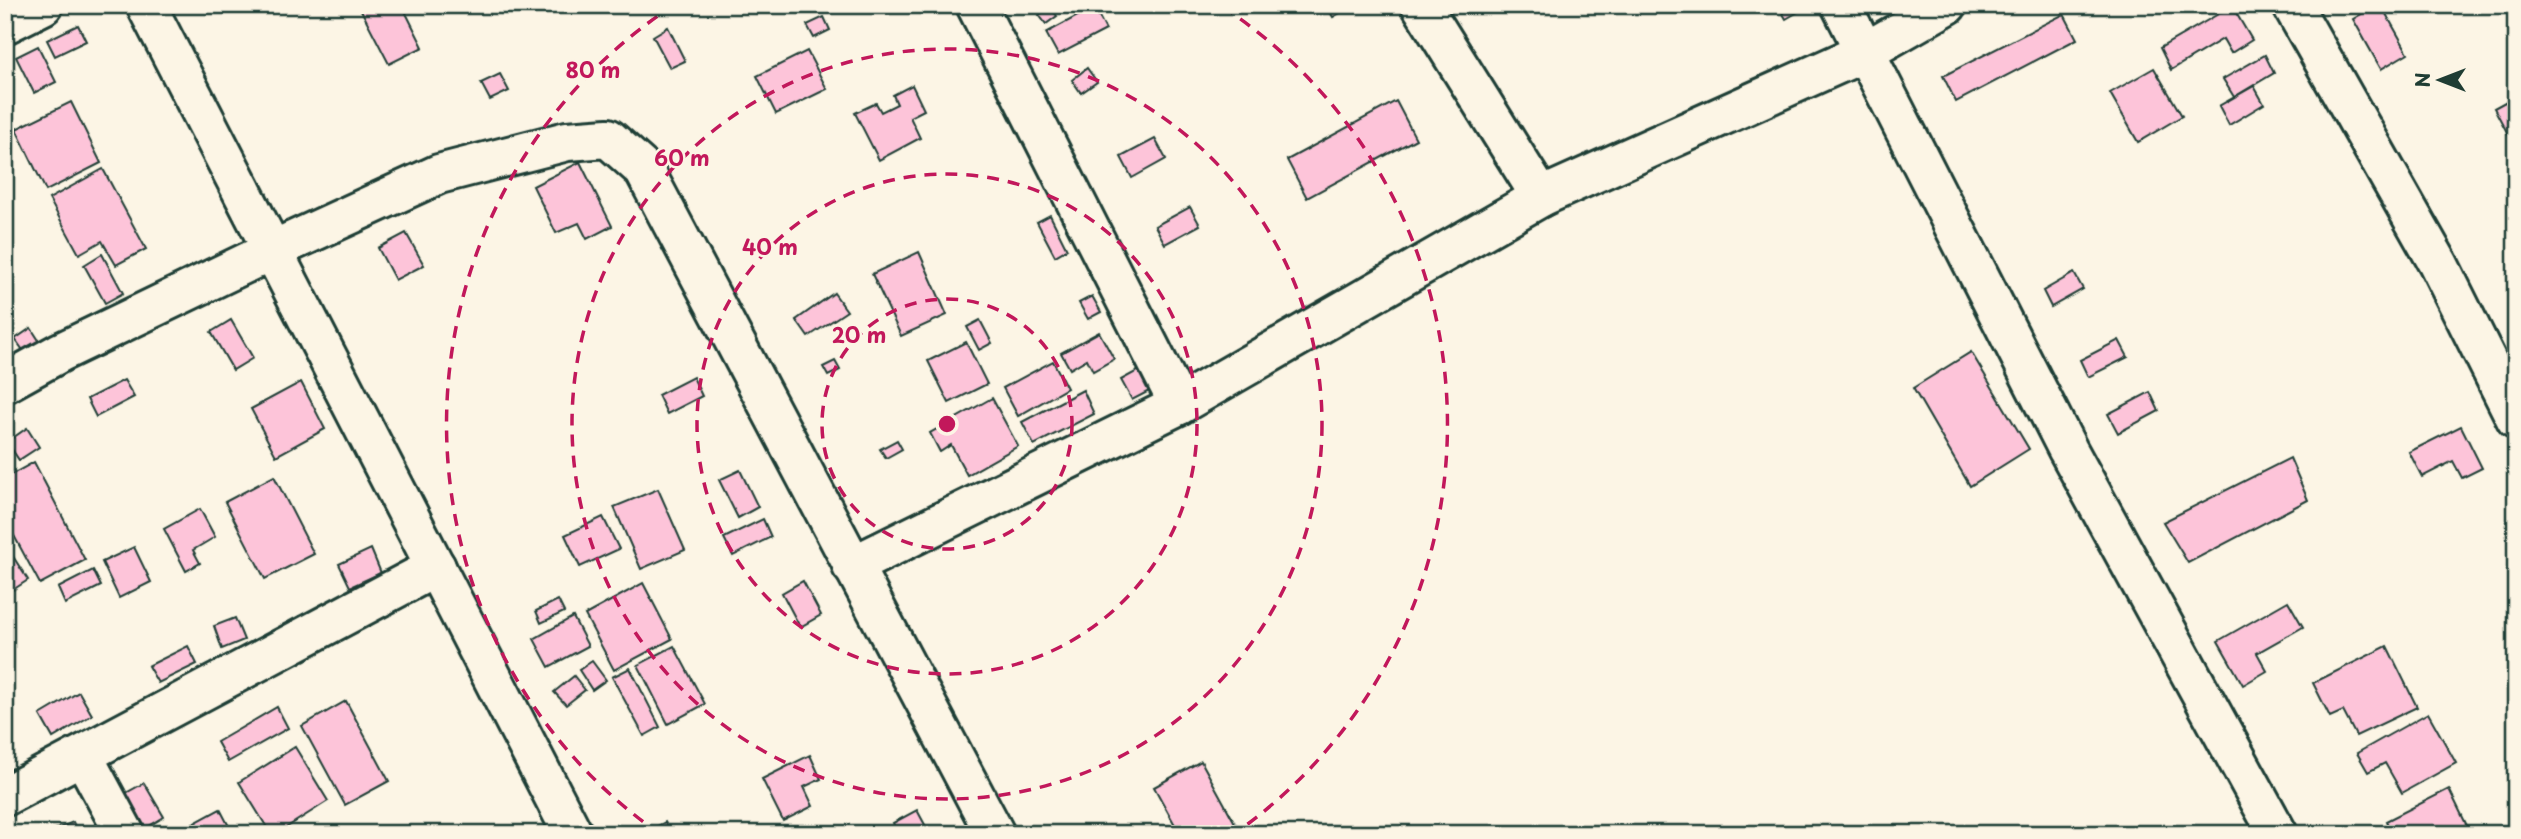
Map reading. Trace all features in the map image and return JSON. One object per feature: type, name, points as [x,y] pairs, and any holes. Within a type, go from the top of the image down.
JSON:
[{"type":"street","points":[[5,24],[44,5]]},
{"type":"street","points":[[146,5],[573,834]]},
{"type":"street","points":[[976,5],[1179,405]]},
{"type":"street","points":[[1421,5],[1541,197]]},
{"type":"street","points":[[1841,5],[2068,450],[2278,834]]},
{"type":"street","points":[[852,566],[1179,405],[1541,197],[1865,52],[1947,5]]},
{"type":"street","points":[[2292,5],[2438,263],[2516,419]]},
{"type":"street","points":[[5,383],[61,352],[439,174],[567,141],[608,138],[644,170],[995,834]]},
{"type":"street","points":[[5,796],[436,567]]},
{"type":"street","points":[[83,756],[125,834]]},
{"type":"building","points":[[370,5],[402,5],[423,47],[389,64],[361,10]]},
{"type":"building","points":[[1326,5],[1353,5],[1333,17]]},
{"type":"building","points":[[1778,5],[1810,5],[1786,19]]},
{"type":"building","points":[[2381,5],[2408,53],[2381,69],[2353,19]]},
{"type":"building","points":[[2232,6],[2252,40],[2231,53],[2223,39],[2171,70],[2160,48]]},
{"type":"building","points":[[1050,7],[1057,16],[1046,24],[1039,15]]},
{"type":"building","points":[[1094,7],[1106,30],[1058,55],[1046,33]]},
{"type":"building","points":[[2064,14],[2077,39],[1956,102],[1943,76]]},
{"type":"building","points":[[824,17],[830,30],[814,38],[807,25]]},
{"type":"building","points":[[78,25],[86,41],[55,56],[47,40]]},
{"type":"building","points":[[668,27],[685,61],[670,68],[653,36]]},
{"type":"building","points":[[38,46],[56,82],[34,93],[16,57]]},
{"type":"building","points":[[807,51],[827,89],[776,114],[757,76]]},
{"type":"building","points":[[2265,55],[2274,73],[2234,97],[2223,79]]},
{"type":"building","points":[[1087,68],[1097,82],[1081,93],[1072,80]]},
{"type":"building","points":[[2154,68],[2182,116],[2138,142],[2110,93]]},
{"type":"building","points":[[500,74],[509,91],[490,100],[481,83]]},
{"type":"building","points":[[912,85],[924,110],[910,117],[920,138],[879,160],[855,113],[876,103],[881,112],[897,104],[893,95]]},
{"type":"building","points":[[2254,86],[2264,104],[2229,125],[2219,106]]},
{"type":"building","points":[[2516,96],[2516,149],[2494,108]]},
{"type":"building","points":[[1396,101],[1416,139],[1307,198],[1287,160]]},
{"type":"building","points":[[71,102],[101,163],[46,191],[16,129]]},
{"type":"building","points":[[1155,139],[1166,159],[1132,178],[1121,157]]},
{"type":"building","points":[[580,162],[612,226],[587,239],[579,223],[556,233],[533,186]]},
{"type":"building","points":[[103,169],[146,249],[116,265],[102,241],[79,254],[49,199]]},
{"type":"building","points":[[1190,207],[1200,225],[1165,244],[1155,226]]},
{"type":"building","points":[[1050,215],[1067,249],[1055,256],[1037,222]]},
{"type":"building","points":[[406,233],[424,265],[395,280],[378,248]]},
{"type":"building","points":[[919,252],[947,315],[901,336],[872,274]]},
{"type":"building","points":[[102,254],[123,293],[105,303],[84,265]]},
{"type":"building","points":[[2074,273],[2083,289],[2051,307],[2043,291]]},
{"type":"building","points":[[834,293],[847,311],[808,337],[796,320]]},
{"type":"building","points":[[1092,296],[1101,312],[1088,319],[1079,303]]},
{"type":"building","points":[[231,320],[253,358],[233,370],[211,332]]},
{"type":"building","points":[[980,320],[992,343],[979,350],[967,327]]},
{"type":"building","points":[[31,328],[40,342],[25,353],[15,339]]},
{"type":"building","points":[[1099,332],[1114,359],[1093,371],[1087,359],[1070,369],[1061,353]]},
{"type":"building","points":[[2119,340],[2128,357],[2088,377],[2080,360]]},
{"type":"building","points":[[966,342],[987,384],[949,403],[928,361]]},
{"type":"building","points":[[1971,352],[2029,449],[1970,486],[1913,388]]},
{"type":"building","points":[[835,361],[840,370],[828,376],[823,367]]},
{"type":"building","points":[[1053,361],[1067,388],[1018,416],[1003,388]]},
{"type":"building","points":[[1141,369],[1153,389],[1132,400],[1121,380]]},
{"type":"building","points":[[693,377],[702,396],[667,414],[658,395]]},
{"type":"building","points":[[124,380],[134,397],[96,417],[87,399]]},
{"type":"building","points":[[301,382],[325,429],[276,456],[251,409]]},
{"type":"building","points":[[1083,390],[1094,414],[1034,445],[1022,422]]},
{"type":"building","points":[[2150,392],[2159,411],[2118,433],[2108,414]]},
{"type":"building","points":[[992,398],[1018,446],[967,475],[951,445],[940,452],[930,433]]},
{"type":"building","points":[[2461,426],[2482,468],[2462,478],[2453,461],[2422,477],[2409,452]]},
{"type":"building","points":[[27,428],[39,447],[19,460],[7,442]]},
{"type":"building","points":[[897,440],[902,449],[886,458],[880,449]]},
{"type":"building","points":[[2290,458],[2308,500],[2188,563],[2163,522]]},
{"type":"building","points":[[34,462],[85,560],[40,584],[5,519],[5,478]]},
{"type":"building","points":[[740,470],[758,507],[738,518],[719,480]]},
{"type":"building","points":[[274,476],[314,554],[265,579],[225,502]]},
{"type":"building","points":[[658,489],[685,550],[641,569],[614,507]]},
{"type":"building","points":[[200,509],[215,537],[193,550],[200,563],[186,571],[164,529]]},
{"type":"building","points":[[603,517],[619,549],[580,567],[565,535]]},
{"type":"building","points":[[763,519],[771,537],[733,556],[724,538]]},
{"type":"building","points":[[5,544],[28,580],[5,595]]},
{"type":"building","points":[[134,547],[151,582],[119,598],[102,562]]},
{"type":"building","points":[[371,549],[381,573],[350,587],[339,564]]},
{"type":"building","points":[[93,570],[101,586],[65,604],[58,588]]},
{"type":"building","points":[[803,581],[821,615],[800,627],[782,593]]},
{"type":"building","points":[[643,583],[672,639],[614,670],[585,615]]},
{"type":"building","points":[[558,600],[564,612],[541,623],[536,611]]},
{"type":"building","points":[[2288,601],[2303,627],[2257,653],[2267,671],[2243,685],[2218,641]]},
{"type":"building","points":[[573,617],[588,646],[549,667],[534,639]]},
{"type":"building","points":[[235,618],[244,640],[222,649],[214,626]]},
{"type":"building","points":[[188,646],[197,664],[158,683],[148,666]]},
{"type":"building","points":[[674,646],[705,704],[668,724],[638,665]]},
{"type":"building","points":[[2387,646],[2417,707],[2356,736],[2343,711],[2330,717],[2313,683]]},
{"type":"building","points":[[592,661],[606,680],[592,690],[579,670]]},
{"type":"building","points":[[630,668],[660,727],[644,736],[612,677]]},
{"type":"building","points":[[574,676],[585,690],[566,705],[554,692]]},
{"type":"building","points":[[79,692],[92,715],[53,738],[40,715]]},
{"type":"building","points":[[346,701],[389,781],[345,805],[302,726]]},
{"type":"building","points":[[277,707],[288,728],[228,762],[217,742]]},
{"type":"building","points":[[2428,713],[2456,763],[2402,793],[2385,763],[2368,772],[2357,753]]},
{"type":"building","points":[[295,747],[328,801],[276,834],[271,834],[239,782]]},
{"type":"building","points":[[810,755],[821,779],[804,787],[813,806],[783,821],[762,779]]},
{"type":"building","points":[[1201,761],[1241,834],[1180,834],[1154,787]]},
{"type":"building","points":[[144,783],[164,817],[139,832],[119,797]]},
{"type":"building","points":[[2449,789],[2471,834],[2392,834],[2386,821]]},
{"type":"building","points":[[220,809],[233,834],[176,834],[176,833]]},
{"type":"building","points":[[917,810],[930,834],[898,834],[893,823]]},
{"type":"building","points":[[73,822],[78,834],[45,834]]},
{"type":"building","points":[[665,822],[671,834],[643,834]]}]
